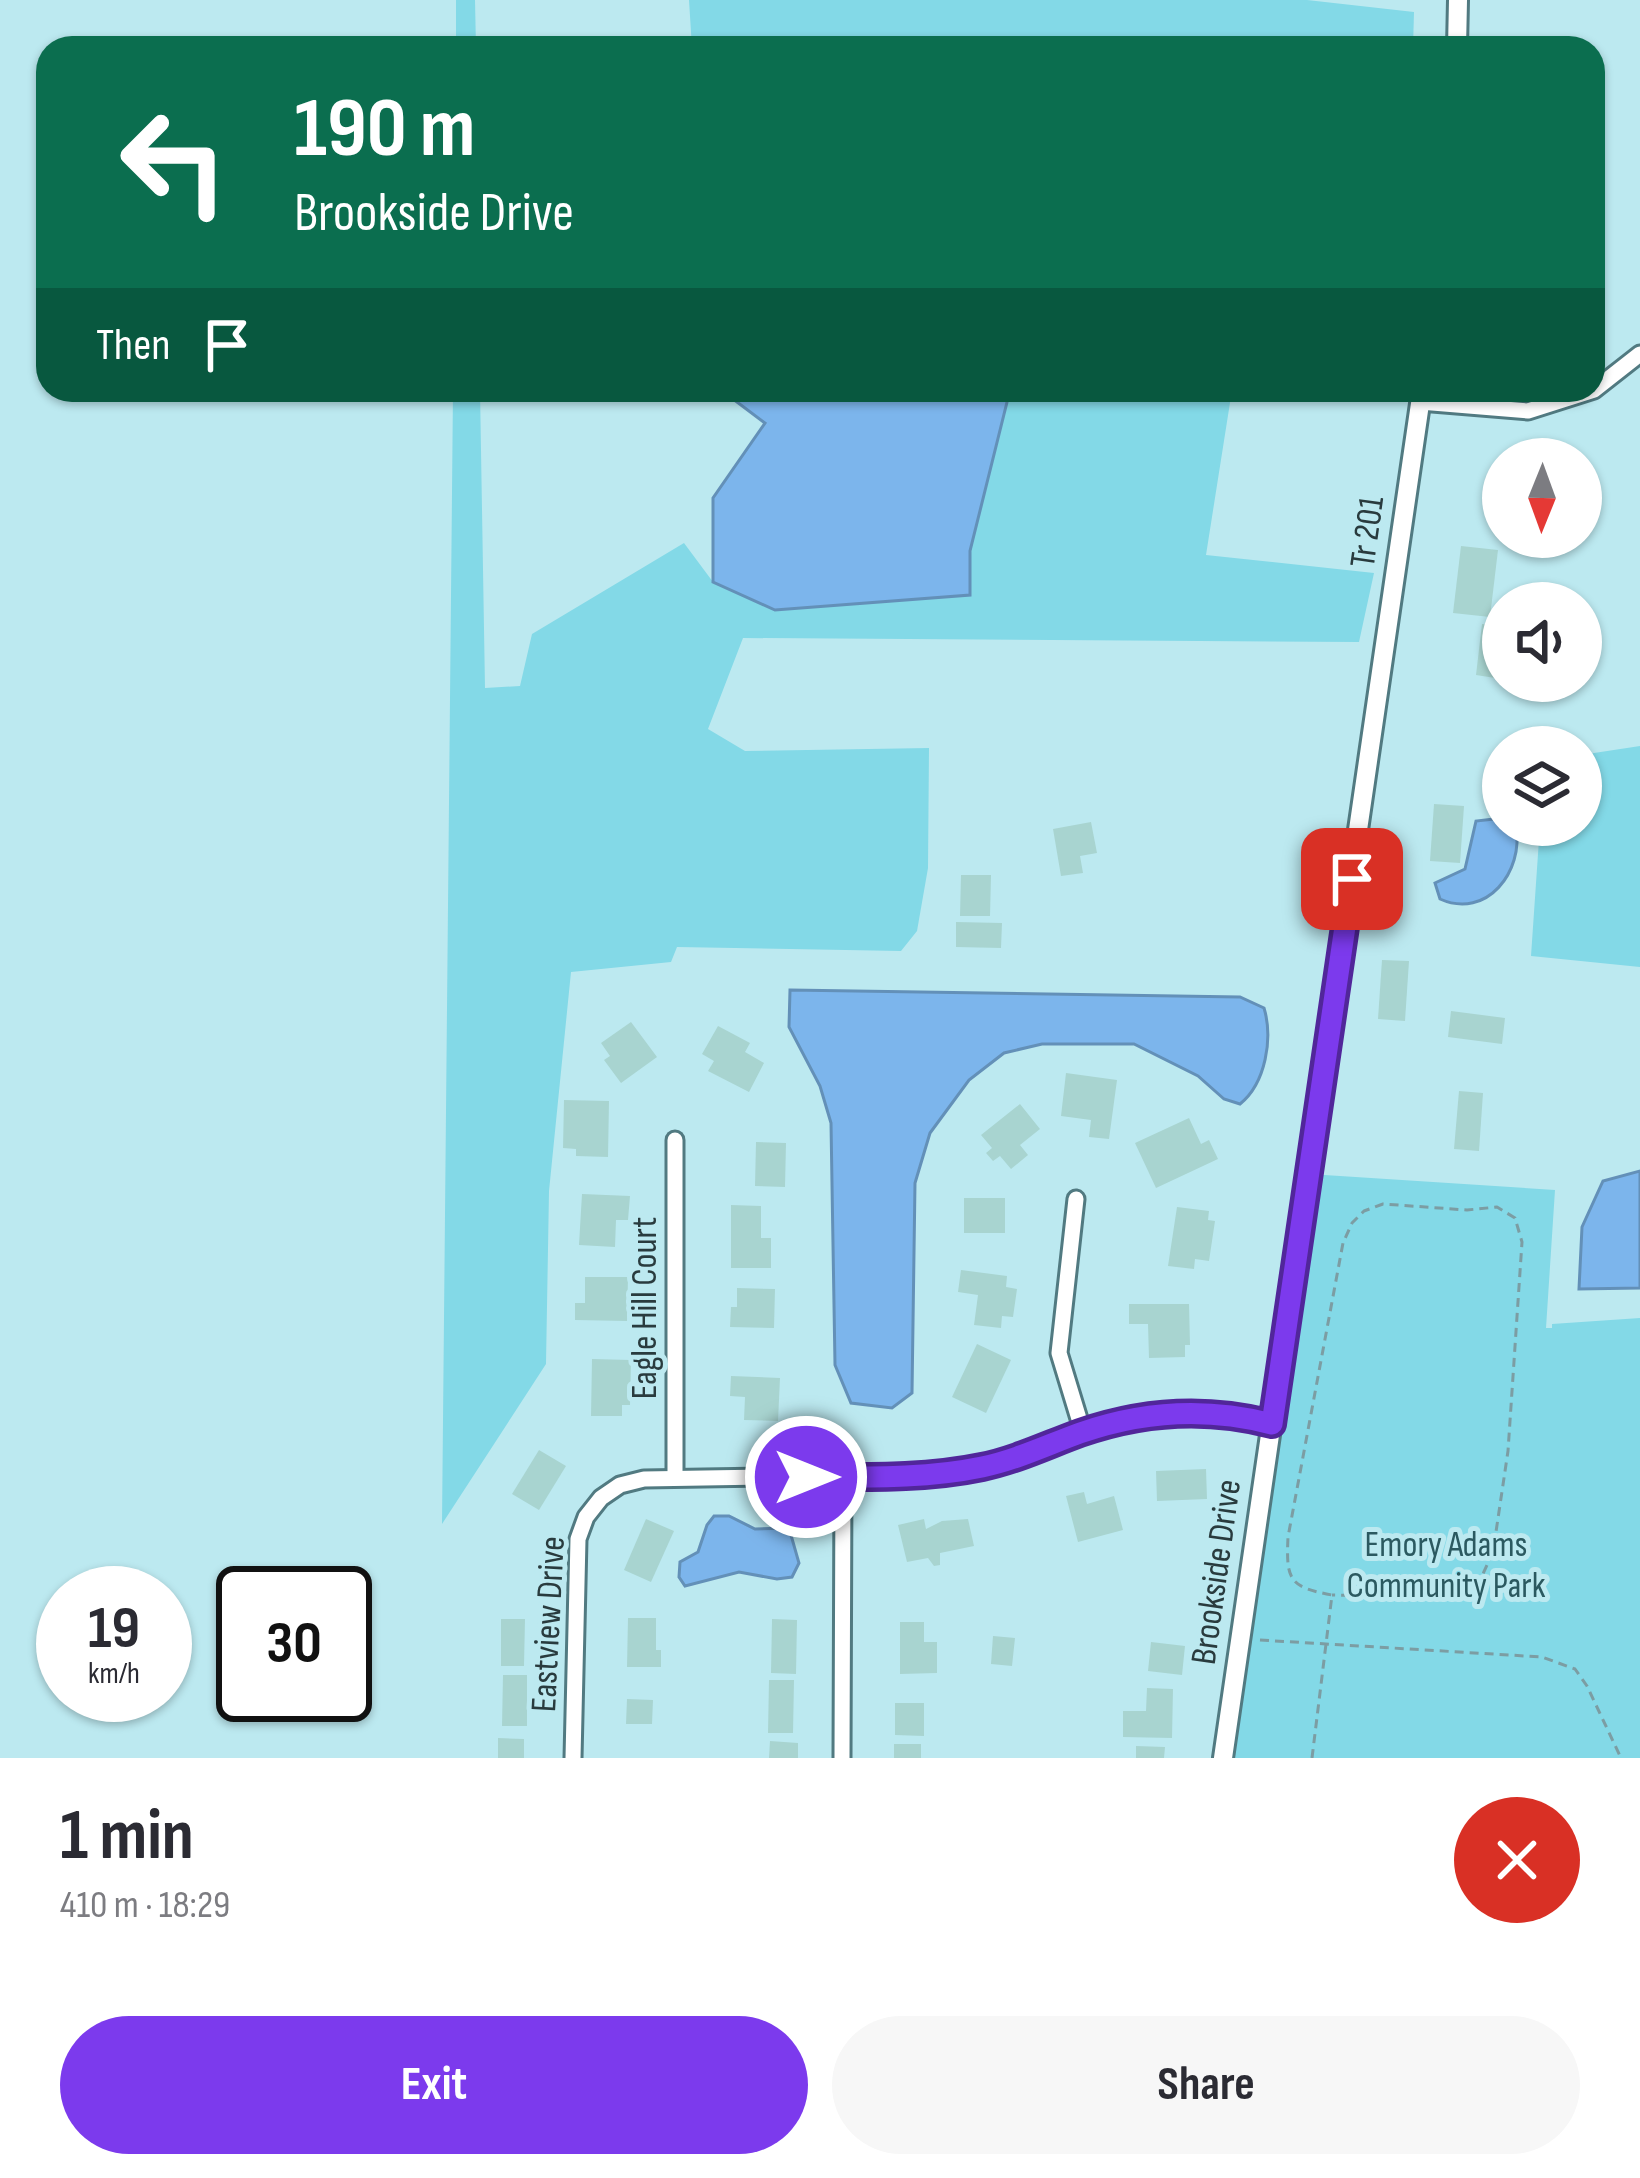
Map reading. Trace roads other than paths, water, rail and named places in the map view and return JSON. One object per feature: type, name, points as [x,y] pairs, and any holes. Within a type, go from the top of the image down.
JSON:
[{"type":"street","points":[[1457,36],[1458,0]]},
{"type":"street","points":[[1605,381],[1640,354]]},
{"type":"street","name":"Tr 201","points":[[1380,682],[1420,402]]},
{"type":"street","points":[[1464,402],[1528,411],[1556,402]]},
{"type":"street","name":"Brookside Drive","points":[[1223,1758],[1380,682]]},
{"type":"street","name":"Eagle Hill Court","points":[[675,1140],[675,1477]]},
{"type":"street","points":[[1076,1199],[1059,1353],[1083,1432]]},
{"type":"street","points":[[675,1477],[964,1471],[1141,1417],[1190,1412],[1239,1415],[1272,1424]]},
{"type":"street","name":"Eastview Drive","points":[[573,1758],[576,1551],[586,1517],[601,1498],[632,1481],[675,1477]]},
{"type":"street","points":[[842,1758],[843,1477]]},
{"type":"park label","name":"Emory Adams Community Park","points":[[1446,1566]]}]
